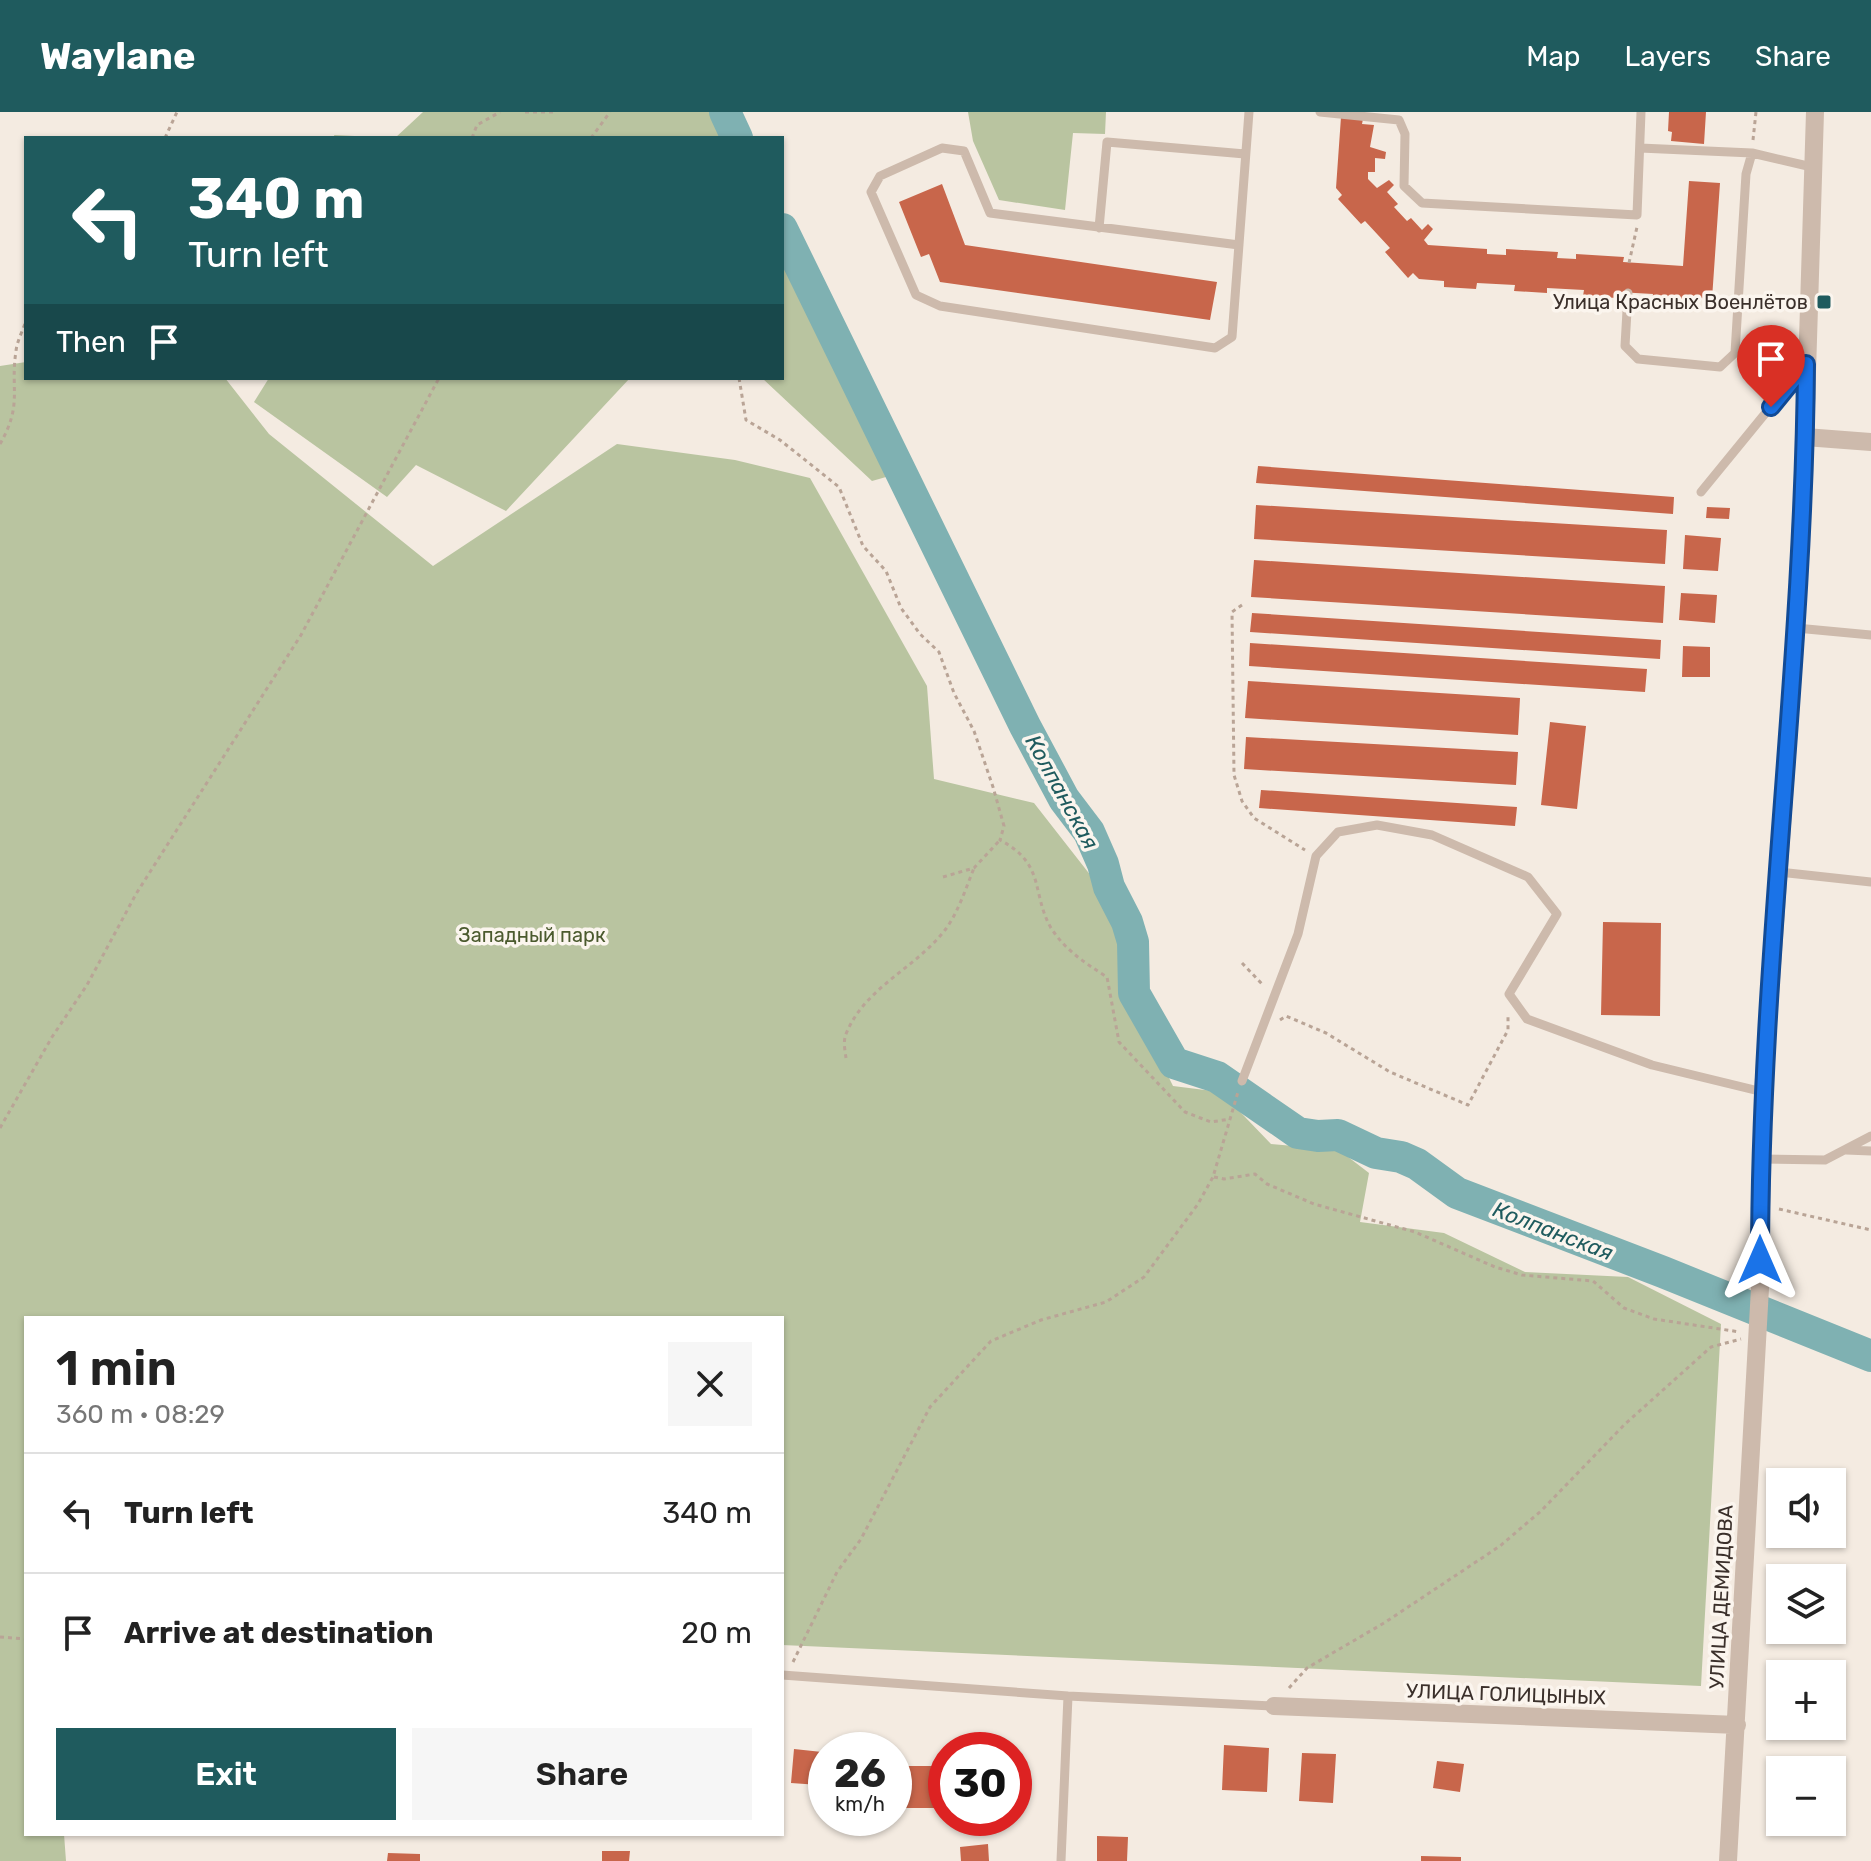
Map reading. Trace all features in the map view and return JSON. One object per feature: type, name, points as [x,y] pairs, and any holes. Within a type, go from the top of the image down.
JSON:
[{"type":"street","name":"УЛИЦА ДЕМИДОВА","points":[[1728,1861],[1760,1288],[1759,1159],[1796,628],[1815,112]]},
{"type":"street","points":[[1805,437],[1871,442]]},
{"type":"street","name":"УЛИЦА ГОЛИЦЫНЫХ","points":[[1274,1706],[1737,1725]]},
{"type":"lane","points":[[1239,245],[990,213],[964,151],[942,148],[880,176],[871,192],[916,295],[940,306],[1215,348],[1232,337],[1239,245],[1245,154],[1249,112]]},
{"type":"lane","points":[[1320,112],[1399,120],[1405,134],[1404,186],[1422,203],[1637,215],[1641,112]]},
{"type":"lane","points":[[1099,228],[1107,142],[1245,154]]},
{"type":"lane","points":[[1640,148],[1752,153],[1812,167]]},
{"type":"lane","points":[[1628,293],[1625,346],[1638,359],[1720,367],[1735,353],[1746,174],[1752,153]]},
{"type":"lane","points":[[1701,492],[1806,364]]},
{"type":"lane","points":[[1796,628],[1871,635]]},
{"type":"lane","points":[[1242,1081],[1298,934],[1316,856],[1338,832],[1377,825],[1432,835],[1528,877],[1557,914],[1509,994],[1527,1019],[1652,1065],[1763,1092]]},
{"type":"lane","points":[[1779,872],[1871,882]]},
{"type":"lane","points":[[1759,1159],[1825,1160],[1871,1136]]},
{"type":"lane","points":[[1845,1150],[1871,1151]]},
{"type":"lane","points":[[784,1675],[1068,1696],[1274,1706]]},
{"type":"lane","points":[[1061,1861],[1068,1696]]},
{"type":"path","points":[[166,136],[177,112]]},
{"type":"path","points":[[473,136],[477,125],[499,112]]},
{"type":"path","points":[[525,112],[556,112]]},
{"type":"path","points":[[592,136],[610,112]]},
{"type":"path","points":[[1752,153],[1756,112]]},
{"type":"path","points":[[1629,263],[1637,215]]},
{"type":"path","points":[[0,444],[10,426],[16,351],[24,327]]},
{"type":"path","points":[[0,1128],[52,1037],[87,985],[136,894],[301,635],[438,380]]},
{"type":"path","points":[[739,380],[746,420],[780,440],[839,487],[863,546],[886,571],[901,608],[910,621],[939,652],[954,693],[974,731],[1004,826],[1000,840],[974,868],[945,930],[915,961],[878,988],[859,1013],[844,1036],[846,1058]]},
{"type":"path","points":[[1242,605],[1232,612],[1234,775],[1242,801],[1254,818],[1316,856]]},
{"type":"path","points":[[1000,840],[1010,845],[1032,869],[1042,894],[1043,912],[1061,942],[1107,977],[1119,1042],[1185,1112],[1211,1122],[1230,1119]]},
{"type":"path","points":[[943,877],[974,868]]},
{"type":"path","points":[[1242,963],[1257,982],[1277,992]]},
{"type":"path","points":[[1263,1031],[1286,1016],[1326,1033],[1390,1072],[1468,1105],[1490,1070],[1508,1030],[1509,994]]},
{"type":"path","points":[[784,1675],[837,1572],[861,1539],[930,1407],[991,1341],[1041,1320],[1106,1302],[1144,1277],[1198,1204],[1213,1177],[1242,1081]]},
{"type":"path","points":[[1213,1177],[1224,1179],[1255,1174],[1267,1184],[1314,1204],[1415,1232],[1495,1267],[1522,1275],[1593,1281],[1624,1308],[1654,1319],[1756,1335]]},
{"type":"path","points":[[1760,1205],[1871,1230]]},
{"type":"path","points":[[1274,1706],[1307,1668],[1410,1606],[1500,1546],[1541,1511],[1625,1424],[1711,1347],[1756,1335]]},
{"type":"path","points":[[0,1637],[24,1639]]},
{"type":"green space","points":[[423,112],[714,112],[725,136],[397,136]]},
{"type":"green space","points":[[968,112],[1106,112],[1105,134],[1073,133],[1065,210],[999,200],[973,141]]},
{"type":"green space","points":[[784,255],[893,475],[872,481],[764,380],[784,380]]},
{"type":"green space","name":"Западный парк","points":[[24,362],[24,380],[227,380],[269,434],[433,566],[617,444],[735,460],[810,478],[927,686],[934,779],[1034,803],[1127,922],[1129,997],[1173,1086],[1221,1092],[1271,1144],[1339,1150],[1369,1173],[1360,1222],[1444,1233],[1525,1272],[1628,1277],[1721,1324],[1701,1686],[784,1645],[784,1316],[24,1316],[24,1836],[64,1836],[66,1861],[0,1861],[0,366]]},
{"type":"green space","points":[[268,380],[628,380],[506,511],[416,465],[387,497],[254,402]]},
{"type":"building","points":[[1669,112],[1706,112],[1704,144],[1671,141]]},
{"type":"building","points":[[1341,117],[1363,119],[1362,124],[1374,125],[1370,147],[1386,152],[1385,159],[1375,158],[1375,172],[1368,172],[1368,179],[1377,188],[1389,180],[1394,185],[1387,192],[1398,204],[1394,207],[1407,221],[1411,218],[1422,230],[1428,224],[1433,229],[1424,240],[1428,245],[1487,249],[1487,254],[1506,255],[1506,249],[1558,252],[1557,258],[1576,259],[1576,254],[1624,257],[1623,262],[1683,266],[1689,181],[1720,183],[1712,299],[1699,298],[1698,304],[1652,301],[1653,294],[1618,292],[1617,298],[1583,296],[1584,290],[1547,288],[1547,293],[1514,291],[1515,285],[1477,283],[1476,289],[1444,287],[1444,281],[1419,279],[1413,273],[1408,278],[1385,252],[1390,248],[1365,221],[1361,224],[1338,199],[1342,195],[1336,188]]},
{"type":"building","points":[[942,184],[965,245],[1217,282],[1210,320],[940,282],[929,254],[921,257],[899,202]]},
{"type":"building","points":[[1258,466],[1674,497],[1673,514],[1256,483]]},
{"type":"building","points":[[1256,505],[1667,530],[1665,564],[1254,539]]},
{"type":"building","points":[[1707,507],[1730,508],[1729,519],[1706,518]]},
{"type":"building","points":[[1685,535],[1721,538],[1718,571],[1683,569]]},
{"type":"building","points":[[1254,560],[1665,586],[1663,623],[1251,597]]},
{"type":"building","points":[[1681,593],[1717,595],[1715,623],[1679,620]]},
{"type":"building","points":[[1252,613],[1661,640],[1660,659],[1250,632]]},
{"type":"building","points":[[1250,643],[1647,669],[1645,692],[1249,666]]},
{"type":"building","points":[[1683,646],[1710,647],[1710,677],[1682,677]]},
{"type":"building","points":[[1248,681],[1520,698],[1518,735],[1245,718]]},
{"type":"building","points":[[1550,722],[1586,726],[1577,809],[1541,805]]},
{"type":"building","points":[[1246,737],[1518,752],[1516,785],[1244,769]]},
{"type":"building","points":[[1261,790],[1517,807],[1515,826],[1259,808]]},
{"type":"building","points":[[1603,922],[1661,923],[1660,1016],[1601,1015]]},
{"type":"building","points":[[1224,1745],[1269,1748],[1267,1792],[1222,1790]]},
{"type":"building","points":[[794,1749],[808,1750],[808,1784],[791,1783]]},
{"type":"building","points":[[1302,1753],[1336,1754],[1333,1803],[1299,1801]]},
{"type":"building","points":[[1437,1761],[1464,1764],[1460,1792],[1433,1788]]},
{"type":"building","points":[[912,1766],[928,1766],[928,1808],[912,1808]]},
{"type":"building","points":[[1097,1836],[1128,1837],[1127,1861],[1097,1861]]},
{"type":"building","points":[[988,1844],[989,1861],[961,1861],[960,1847]]},
{"type":"building","points":[[602,1851],[630,1851],[629,1861],[602,1861]]},
{"type":"building","points":[[388,1853],[420,1854],[420,1861],[387,1861]]},
{"type":"building","points":[[1421,1856],[1461,1857],[1461,1861],[1421,1861]]},
{"type":"waterway","name":"Колпанская","points":[[725,112],[736,136]]},
{"type":"waterway","name":"Колпанская","points":[[784,233],[1025,726],[1064,799],[1089,832],[1133,942],[1134,993],[1174,1063],[1217,1077],[1298,1133],[1338,1135],[1376,1153],[1401,1157],[1417,1164],[1457,1193],[1871,1356]]},
{"type":"place","name":"Улица Красных Военлётов","points":[[1824,302]]},
{"type":"route","points":[[1760,1260],[1759,1159],[1796,628],[1806,364],[1771,407]]}]
